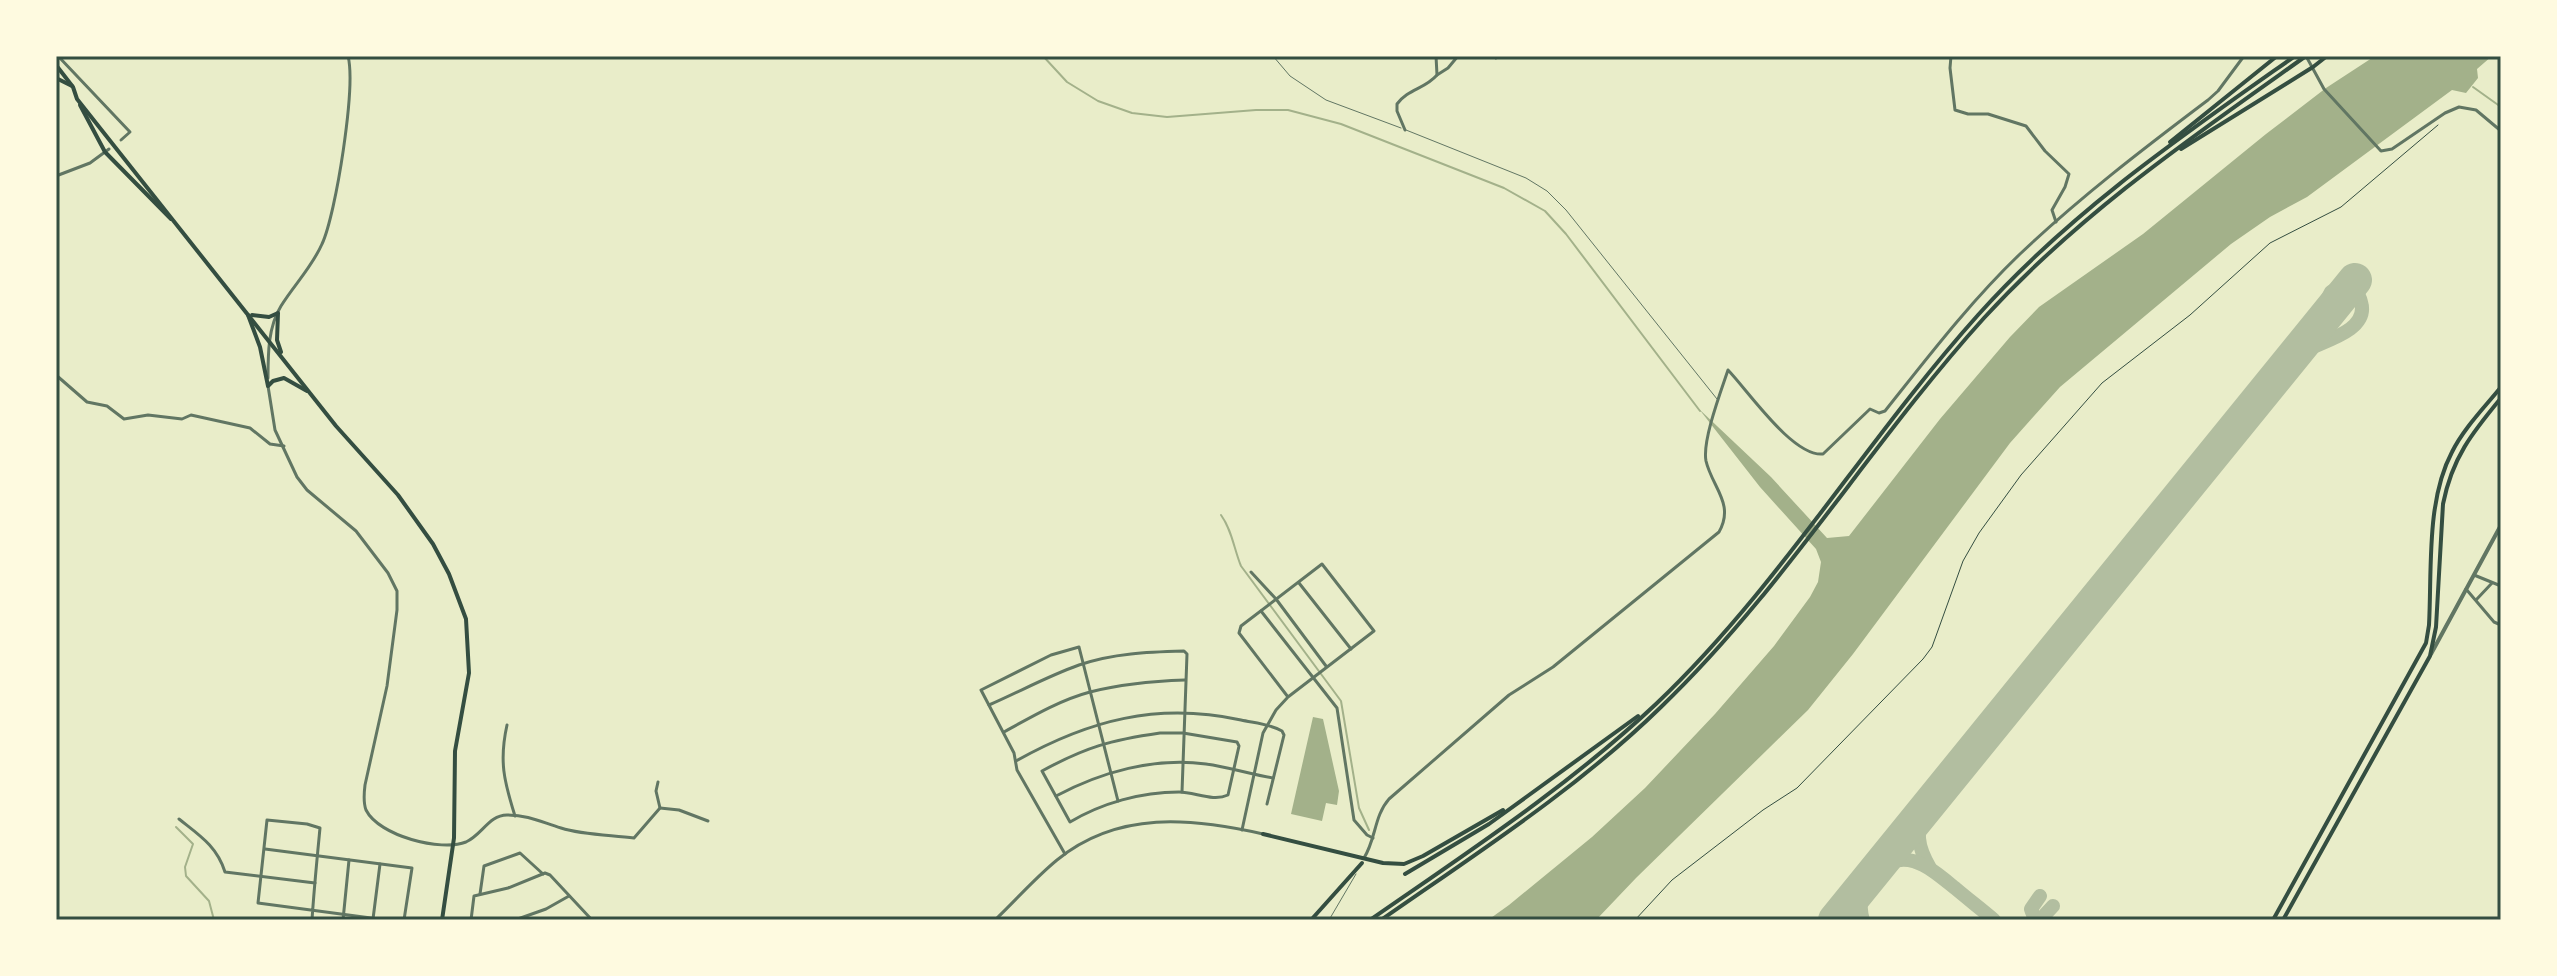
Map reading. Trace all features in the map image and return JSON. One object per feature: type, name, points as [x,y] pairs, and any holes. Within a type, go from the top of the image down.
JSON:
[{"type":"main road","points":[[1824,513],[1937,363],[1980,312],[2066,227],[2277,56]]},
{"type":"main road","points":[[2145,163],[2295,56]]},
{"type":"main road","points":[[2148,169],[2327,56]]},
{"type":"main road","points":[[1381,920],[1557,795],[1628,738],[1701,667],[1943,366],[2016,284],[2095,211],[2148,169],[2304,57]]},
{"type":"main road","points":[[56,65],[73,87],[107,151],[153,203],[176,223]]},
{"type":"main road","points":[[56,78],[73,87]]},
{"type":"main road","points":[[77,99],[312,395],[398,495],[426,533],[449,574],[466,619],[469,673],[454,765],[453,845],[442,920]]},
{"type":"main road","points":[[246,311],[255,317],[278,313],[277,340],[283,358]]},
{"type":"main road","points":[[246,311],[260,347],[268,386]]},
{"type":"main road","points":[[268,386],[284,378],[312,395]]},
{"type":"main road","points":[[2272,920],[2426,643],[2436,499],[2443,472],[2457,442],[2501,387]]},
{"type":"main road","points":[[2284,920],[2430,656],[2436,627],[2442,517],[2447,486],[2463,446],[2501,398]]},
{"type":"main road","points":[[1370,920],[1589,763],[1656,703],[1723,633],[1786,560]]},
{"type":"main road","points":[[1405,874],[1489,824],[1656,703]]},
{"type":"main road","points":[[1263,834],[1397,865],[1418,859],[1530,795]]},
{"type":"main road","points":[[1311,920],[1363,860]]},
{"type":"street","points":[[58,56],[130,132],[121,140]]},
{"type":"street","points":[[348,56],[351,92],[328,230],[315,257],[278,313],[269,339],[268,386],[275,430],[302,485],[356,531],[388,573],[397,591],[387,686],[365,785],[367,811],[375,822],[397,835],[411,840],[453,845],[465,842],[500,816],[539,818],[561,828],[634,838],[660,808]]},
{"type":"street","points":[[1436,56],[1437,75]]},
{"type":"street","points":[[1405,130],[1397,104],[1409,91],[1430,83],[1458,56]]},
{"type":"street","points":[[1951,56],[1949,66],[1955,110],[1968,114],[1988,114],[2026,126],[2045,151],[2069,174],[2061,197],[2052,210],[2056,222]]},
{"type":"street","points":[[1363,860],[1372,846],[1380,812],[1389,799],[1509,695],[1553,667],[1719,532],[1725,519],[1724,500],[1705,457],[1728,370],[1790,437],[1809,452],[1823,454],[1870,409],[1879,413],[1885,411],[1993,282],[2110,173],[2218,91],[2244,56]]},
{"type":"street","points":[[2304,57],[2324,89],[2379,150],[2385,152],[2392,149],[2459,107],[2476,110],[2501,131]]},
{"type":"street","points":[[56,176],[90,163],[107,151]]},
{"type":"street","points":[[56,375],[87,402],[107,406],[124,419],[148,415],[182,419],[191,415],[241,424],[270,444],[284,446]]},
{"type":"street","points":[[2430,656],[2501,525]]},
{"type":"street","points":[[1242,830],[1266,725],[1288,697],[1374,631],[1322,564],[1241,626],[1239,633],[1288,697]]},
{"type":"street","points":[[1251,572],[1326,668]]},
{"type":"street","points":[[2474,575],[2501,586]]},
{"type":"street","points":[[1299,583],[1351,649]]},
{"type":"street","points":[[2476,600],[2492,583]]},
{"type":"street","points":[[2466,589],[2494,622],[2501,625]]},
{"type":"street","points":[[1262,610],[1337,708],[1354,820],[1373,838]]},
{"type":"street","points":[[1065,854],[1017,770],[1004,732],[981,690],[1051,655],[1079,647],[1118,801]]},
{"type":"street","points":[[989,705],[1082,664],[1123,655],[1184,651],[1187,654],[1182,792]]},
{"type":"street","points":[[1004,732],[1048,708],[1089,692],[1185,680]]},
{"type":"street","points":[[1016,761],[1046,744],[1098,723],[1139,715],[1186,713],[1225,717],[1280,729],[1284,735],[1267,804]]},
{"type":"street","points":[[507,725],[502,769],[515,816]]},
{"type":"street","points":[[1160,733],[1183,733],[1237,742],[1239,746],[1228,795],[1221,798],[1182,792],[1146,794],[1090,810],[1070,822],[1042,771],[1075,753],[1104,743],[1160,733]]},
{"type":"street","points":[[1056,796],[1082,782],[1111,772],[1182,762],[1273,778]]},
{"type":"street","points":[[658,782],[656,791],[660,808]]},
{"type":"street","points":[[660,808],[679,810],[708,821]]},
{"type":"street","points":[[179,819],[199,832],[206,844],[220,856],[225,872],[315,884]]},
{"type":"street","points":[[312,920],[313,911],[317,857],[320,828],[267,820],[258,903],[313,911],[343,914],[373,919],[386,920]]},
{"type":"street","points":[[995,920],[1065,854],[1105,832],[1136,823],[1193,821],[1263,834]]},
{"type":"street","points":[[265,849],[412,868],[404,920]]},
{"type":"street","points":[[480,894],[484,866],[520,853],[544,874]]},
{"type":"street","points":[[343,920],[349,860]]},
{"type":"street","points":[[373,919],[380,864]]},
{"type":"street","points":[[471,920],[474,896],[508,888],[544,874],[550,875],[591,920]]},
{"type":"street","points":[[515,920],[546,909],[569,896]]},
{"type":"lane","points":[[1273,56],[1290,76],[1326,100],[1526,178],[1547,191],[1566,210],[1718,401]]},
{"type":"lane","points":[[1329,920],[1363,860]]},
{"type":"path","points":[[2499,77],[2501,68]]},
{"type":"path","points":[[1635,920],[1672,880],[1763,810],[1797,788],[1923,659],[1932,647],[1963,561],[1979,533],[2021,475],[2102,383],[2190,315],[2270,243],[2341,207],[2436,126]]},
{"type":"shaded area","points":[[2375,56],[2492,56],[2477,69],[2478,78],[2466,93],[2452,90],[2307,197],[2270,217],[2231,244],[2060,387],[2010,443],[1808,710],[1596,920],[1488,920],[1592,837],[1645,788],[1774,646],[1818,582],[1821,562],[1816,549],[1760,487],[1699,409],[1771,477],[1827,538],[1849,536],[1940,419],[2039,307],[2143,234],[2266,134],[2326,88]]},
{"type":"shaded area","points":[[1313,717],[1323,719],[1339,791],[1337,805],[1326,803],[1322,821],[1291,814]]},
{"type":"waterway","points":[[1043,56],[1067,82],[1098,101],[1132,113],[1167,117],[1288,110],[1341,124],[1504,188],[1545,211],[1566,234],[1700,411]]},
{"type":"waterway","points":[[2473,87],[2501,107]]},
{"type":"waterway","points":[[1221,515],[1241,566],[1341,701],[1359,808],[1369,830]]},
{"type":"waterway","points":[[176,827],[193,844],[185,867],[186,876],[209,901],[214,920]]},
{"type":"taxiway","points":[[2287,364],[2300,353],[2341,334],[2358,321],[2362,312],[2355,291],[2344,284],[2331,292],[2308,338]]},
{"type":"taxiway","points":[[1926,808],[1919,838],[1930,868]]},
{"type":"taxiway","points":[[1863,920],[1862,896],[1869,879],[1884,865],[1906,860],[1926,866],[1994,920]]},
{"type":"taxiway","points":[[2035,920],[2031,909],[2040,896]]},
{"type":"taxiway","points":[[2040,920],[2053,906]]},
{"type":"runway","points":[[1835,920],[2355,280]]}]
